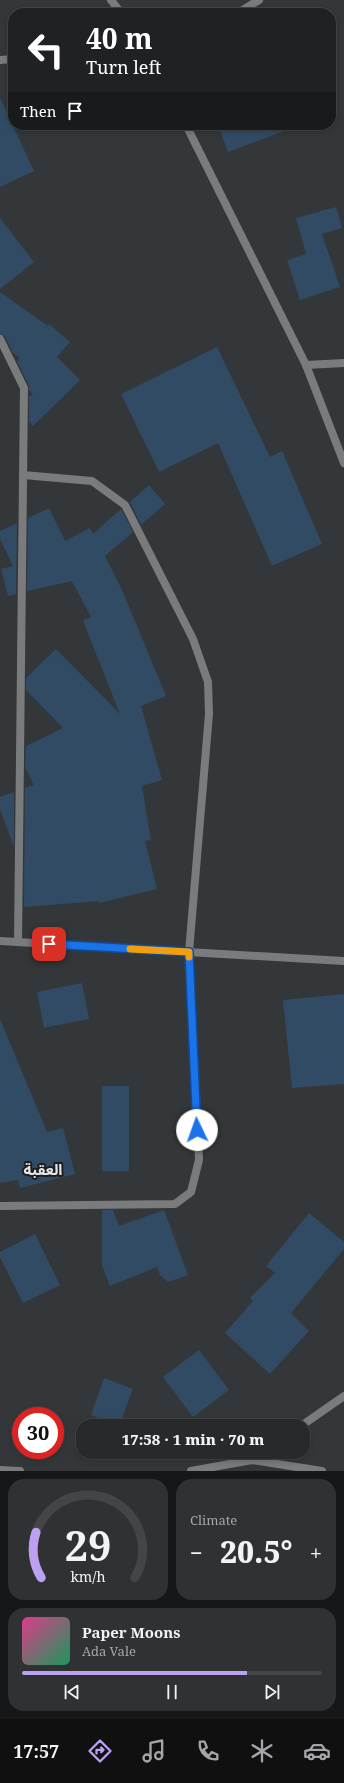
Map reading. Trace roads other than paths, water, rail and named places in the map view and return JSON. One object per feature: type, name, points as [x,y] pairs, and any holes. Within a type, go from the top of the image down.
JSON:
[{"type":"street","points":[[111,0],[117,8]]},
{"type":"street","points":[[246,8],[259,0]]},
{"type":"street","points":[[188,130],[306,365],[344,464]]},
{"type":"street","points":[[0,340],[24,388],[18,942]]},
{"type":"street","points":[[306,365],[344,363]]},
{"type":"street","points":[[0,1206],[174,1204],[191,1192],[199,1160],[189,952],[208,714],[208,682],[193,639],[125,505],[92,481],[23,475]]},
{"type":"street","points":[[0,941],[344,960]]},
{"type":"street","points":[[310,1420],[344,1396]]},
{"type":"street","points":[[191,1471],[252,1460],[322,1471]]},
{"type":"street","points":[[0,1470],[20,1471]]},
{"type":"district","name":"العقبة","points":[[43,1170]]}]
